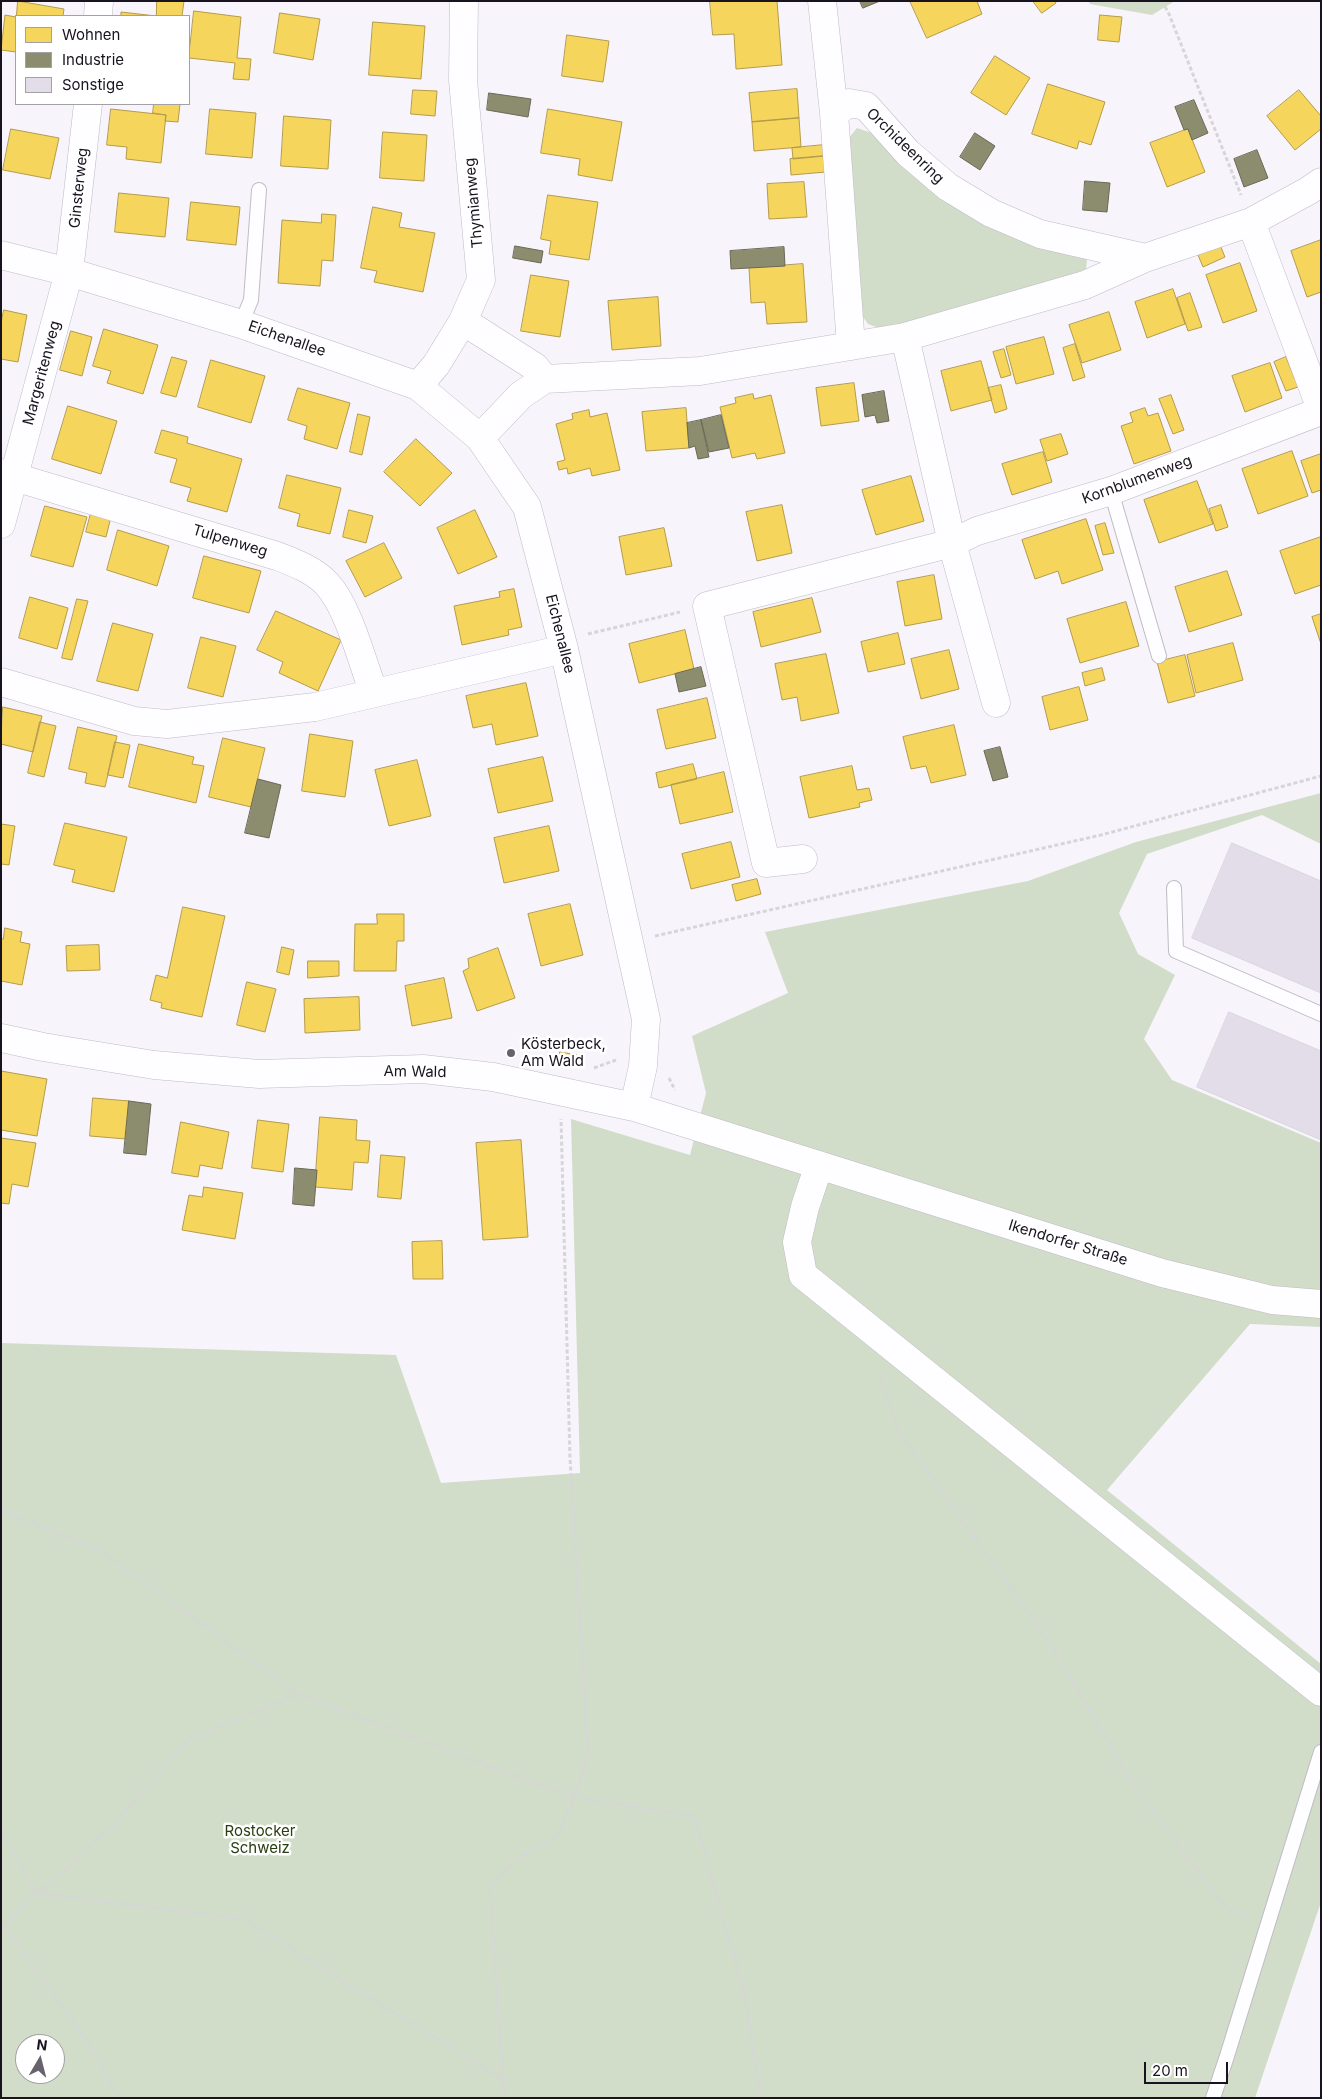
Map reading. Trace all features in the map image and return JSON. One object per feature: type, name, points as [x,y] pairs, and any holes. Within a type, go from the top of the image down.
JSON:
[{"type":"street","points":[[98,15],[99,1]]},
{"type":"street","name":"Thymianweg","points":[[418,386],[436,365],[463,321],[481,280],[463,80],[464,1]]},
{"type":"street","points":[[822,1],[834,113],[851,346]]},
{"type":"street","name":"Orchideenring","points":[[834,113],[849,103],[866,106],[908,152],[948,187],[991,213],[1040,234],[1145,258]]},
{"type":"street","name":"Ginsterweg","points":[[69,272],[88,105]]},
{"type":"street","points":[[480,438],[521,395],[546,379],[700,371],[905,337],[1085,285],[1145,258],[1251,222],[1321,182]]},
{"type":"street","name":"Kornblumenweg","points":[[707,606],[952,543],[977,531],[1111,491],[1321,410],[1251,222]]},
{"type":"street","name":"Eichenallee","points":[[1,255],[69,272],[242,324],[418,386],[480,438],[527,507],[564,649],[646,1020],[643,1066],[634,1107]]},
{"type":"street","name":"Margeritenweg","points":[[1,524],[8,474],[69,272]]},
{"type":"street","points":[[463,321],[535,367],[546,379]]},
{"type":"street","points":[[905,337],[952,543],[996,704]]},
{"type":"street","name":"Tulpenweg","points":[[8,474],[278,556],[305,568],[327,584],[343,608],[374,693]]},
{"type":"street","points":[[707,606],[766,863],[803,859]]},
{"type":"street","points":[[1,682],[134,721],[167,724],[315,707],[564,649]]},
{"type":"street","name":"Am Wald","points":[[1,1038],[43,1047],[154,1065],[259,1074],[423,1069],[493,1077],[634,1107],[819,1165]]},
{"type":"street","points":[[819,1165],[805,1207],[797,1242],[803,1275],[1321,1692]]},
{"type":"street","name":"Ikendorfer Straße","points":[[819,1165],[1162,1273],[1272,1300],[1321,1304]]},
{"type":"lane","name":"Eichenallee","points":[[242,324],[251,300],[259,190]]},
{"type":"lane","points":[[1111,491],[1159,656]]},
{"type":"lane","points":[[1174,888],[1176,951],[1321,1014]]},
{"type":"lane","points":[[1213,2098],[1321,1752]]},
{"type":"path","points":[[1162,1],[1169,14],[1251,222]]},
{"type":"path","points":[[564,649],[590,633],[707,606]]},
{"type":"path","points":[[590,633],[591,641]]},
{"type":"path","points":[[654,936],[1102,835],[1321,776]]},
{"type":"path","points":[[652,927],[656,946]]},
{"type":"path","points":[[592,1069],[614,1062],[618,1057]]},
{"type":"path","points":[[668,1074],[674,1089],[688,1105],[684,1122]]},
{"type":"path","points":[[507,2098],[503,2080],[490,1888],[512,1862],[557,1836],[576,1794],[588,1750],[570,1458],[560,1091]]},
{"type":"path","points":[[877,1367],[899,1432],[1046,1637],[1134,1786],[1224,1906],[1267,1928]]},
{"type":"path","points":[[1,1510],[102,1552],[299,1694],[533,1783],[596,1801],[694,1816],[744,1992],[761,2098]]},
{"type":"path","points":[[119,2098],[86,2039],[3,1927],[37,1893],[117,1821],[188,1740],[299,1694]]},
{"type":"path","points":[[1,1830],[37,1893]]},
{"type":"path","points":[[37,1893],[243,1919],[503,2080]]},
{"type":"green space","points":[[1088,1],[1175,1],[1152,15],[1090,4]]},
{"type":"green space","points":[[857,128],[875,134],[1082,255],[1087,260],[1086,269],[1047,285],[884,330],[868,324],[859,311],[848,139]]},
{"type":"green space","name":"Rostocker Schweiz","points":[[1321,793],[1321,844],[1262,815],[1147,854],[1119,913],[1138,954],[1175,975],[1144,1039],[1172,1080],[1321,1143],[1321,1327],[1250,1324],[1107,1490],[1321,1664],[1321,1902],[1255,2098],[1,2098],[1,1343],[396,1355],[441,1483],[580,1473],[571,1119],[690,1155],[706,1093],[692,1036],[788,993],[765,932],[1028,881],[1136,842]]},
{"type":"building: Wohnen","points":[[18,1],[64,9],[63,15],[16,15]]},
{"type":"building: Wohnen","points":[[157,1],[184,1],[182,15],[156,15]]},
{"type":"building: Wohnen","points":[[710,1],[777,1],[782,65],[736,69],[734,34],[713,35]]},
{"type":"building: Wohnen","points":[[910,1],[977,1],[982,14],[927,38]]},
{"type":"building: Wohnen","points":[[1033,1],[1055,1],[1056,3],[1042,13]]},
{"type":"building: Wohnen","points":[[194,11],[241,17],[237,58],[251,59],[249,80],[233,79],[235,63],[190,58]]},
{"type":"building: Wohnen","points":[[121,12],[147,15],[121,15]]},
{"type":"building: Wohnen","points":[[280,13],[320,19],[313,60],[274,53]]},
{"type":"building: Wohnen","points":[[5,15],[15,17],[15,52],[1,50]]},
{"type":"building: Wohnen","points":[[1100,15],[1122,17],[1119,42],[1098,40]]},
{"type":"building: Wohnen","points":[[373,22],[425,26],[421,79],[369,75]]},
{"type":"building: Wohnen","points":[[567,35],[609,41],[603,82],[562,76]]},
{"type":"building: Wohnen","points":[[995,56],[1030,78],[1006,115],[971,93]]},
{"type":"building: Wohnen","points":[[1048,84],[1105,102],[1091,145],[1079,141],[1077,149],[1032,134]]},
{"type":"building: Wohnen","points":[[797,89],[799,118],[752,122],[749,93]]},
{"type":"building: Wohnen","points":[[413,90],[437,91],[435,116],[411,114]]},
{"type":"building: Wohnen","points":[[1299,90],[1321,116],[1321,129],[1295,150],[1267,116]]},
{"type":"building: Wohnen","points":[[154,105],[180,105],[178,122],[165,121],[166,115],[153,113]]},
{"type":"building: Wohnen","points":[[111,109],[166,115],[161,163],[126,159],[127,147],[107,145]]},
{"type":"building: Wohnen","points":[[210,109],[256,113],[252,158],[206,154]]},
{"type":"building: Wohnen","points":[[548,109],[622,122],[612,181],[578,175],[580,159],[541,153]]},
{"type":"building: Wohnen","points":[[284,116],[331,120],[328,169],[281,166]]},
{"type":"building: Wohnen","points":[[799,118],[801,147],[754,151],[752,122]]},
{"type":"building: Wohnen","points":[[11,129],[59,138],[50,179],[3,170]]},
{"type":"building: Wohnen","points":[[1188,129],[1205,172],[1167,187],[1150,143]]},
{"type":"building: Wohnen","points":[[383,132],[427,135],[424,181],[380,178]]},
{"type":"building: Wohnen","points":[[824,145],[825,156],[793,159],[792,148]]},
{"type":"building: Wohnen","points":[[825,156],[826,172],[791,175],[790,159]]},
{"type":"building: Wohnen","points":[[804,182],[807,217],[769,219],[767,184]]},
{"type":"building: Wohnen","points":[[119,193],[169,198],[165,237],[115,232]]},
{"type":"building: Wohnen","points":[[548,195],[598,202],[589,260],[549,254],[551,241],[541,239]]},
{"type":"building: Wohnen","points":[[191,202],[240,207],[236,245],[187,240]]},
{"type":"building: Wohnen","points":[[373,207],[402,213],[399,227],[435,233],[423,292],[374,282],[377,271],[361,268]]},
{"type":"building: Wohnen","points":[[322,214],[336,215],[333,261],[322,260],[320,286],[278,283],[282,220],[321,223]]},
{"type":"building: Wohnen","points":[[1321,240],[1321,292],[1307,297],[1291,251]]},
{"type":"building: Wohnen","points":[[1220,245],[1225,257],[1203,267],[1198,255]]},
{"type":"building: Wohnen","points":[[1240,263],[1257,311],[1223,323],[1206,275]]},
{"type":"building: Wohnen","points":[[803,264],[807,322],[767,324],[765,302],[751,303],[749,268]]},
{"type":"building: Wohnen","points":[[531,275],[569,281],[560,337],[521,331]]},
{"type":"building: Wohnen","points":[[1173,289],[1185,324],[1147,338],[1135,302]]},
{"type":"building: Wohnen","points":[[1190,293],[1202,327],[1188,331],[1177,298]]},
{"type":"building: Wohnen","points":[[658,297],[661,346],[612,350],[608,301]]},
{"type":"building: Wohnen","points":[[4,310],[27,315],[18,362],[1,359],[1,323]]},
{"type":"building: Wohnen","points":[[1109,312],[1121,350],[1082,363],[1069,325]]},
{"type":"building: Wohnen","points":[[104,329],[158,345],[143,394],[107,383],[111,371],[93,366]]},
{"type":"building: Wohnen","points":[[71,331],[92,337],[82,376],[60,370]]},
{"type":"building: Wohnen","points":[[1044,337],[1054,374],[1016,384],[1006,347]]},
{"type":"building: Wohnen","points":[[1075,344],[1085,377],[1073,381],[1063,348]]},
{"type":"building: Wohnen","points":[[1004,349],[1011,375],[1001,378],[993,352]]},
{"type":"building: Wohnen","points":[[172,357],[187,361],[176,397],[161,393]]},
{"type":"building: Wohnen","points":[[1286,357],[1298,387],[1286,391],[1274,362]]},
{"type":"building: Wohnen","points":[[211,360],[265,376],[251,423],[198,407]]},
{"type":"building: Wohnen","points":[[981,361],[992,400],[951,411],[941,371]]},
{"type":"building: Wohnen","points":[[1270,363],[1282,398],[1245,412],[1232,376]]},
{"type":"building: Wohnen","points":[[854,383],[859,421],[821,426],[816,388]]},
{"type":"building: Wohnen","points":[[1001,385],[1007,409],[995,413],[988,388]]},
{"type":"building: Wohnen","points":[[298,388],[350,403],[337,449],[304,439],[307,426],[288,420]]},
{"type":"building: Wohnen","points":[[753,394],[754,399],[771,395],[785,453],[757,459],[755,453],[732,458],[720,407],[736,403],[735,398]]},
{"type":"building: Wohnen","points":[[1171,395],[1184,430],[1173,434],[1159,399]]},
{"type":"building: Wohnen","points":[[68,406],[117,421],[101,474],[52,459]]},
{"type":"building: Wohnen","points":[[686,408],[689,448],[646,451],[642,412]]},
{"type":"building: Wohnen","points":[[1145,408],[1148,416],[1158,413],[1171,451],[1134,464],[1121,426],[1133,422],[1130,413]]},
{"type":"building: Wohnen","points":[[589,410],[590,417],[607,413],[620,470],[592,476],[590,468],[568,474],[567,468],[559,470],[557,462],[565,460],[556,424],[573,419],[572,414]]},
{"type":"building: Wohnen","points":[[358,414],[370,417],[362,455],[350,452]]},
{"type":"building: Wohnen","points":[[162,430],[188,437],[187,443],[242,459],[227,512],[187,501],[191,488],[170,482],[177,459],[155,453]]},
{"type":"building: Wohnen","points":[[1061,434],[1068,454],[1047,461],[1040,440]]},
{"type":"building: Wohnen","points":[[416,439],[452,473],[420,506],[384,472]]},
{"type":"building: Wohnen","points":[[1292,451],[1308,496],[1258,514],[1242,469]]},
{"type":"building: Wohnen","points":[[1043,452],[1052,482],[1012,495],[1002,464]]},
{"type":"building: Wohnen","points":[[1321,454],[1321,490],[1312,493],[1301,461]]},
{"type":"building: Wohnen","points":[[287,475],[341,488],[330,534],[297,526],[300,514],[279,508]]},
{"type":"building: Wohnen","points":[[911,476],[924,521],[876,535],[862,490]]},
{"type":"building: Wohnen","points":[[1197,481],[1213,524],[1159,543],[1144,500]]},
{"type":"building: Wohnen","points":[[782,505],[792,553],[757,561],[746,512]]},
{"type":"building: Wohnen","points":[[1221,505],[1228,527],[1216,531],[1209,509]]},
{"type":"building: Wohnen","points":[[45,506],[87,517],[73,567],[31,556]]},
{"type":"building: Wohnen","points":[[349,510],[373,516],[366,543],[343,537]]},
{"type":"building: Wohnen","points":[[475,510],[497,557],[458,574],[437,528]]},
{"type":"building: Wohnen","points":[[91,513],[111,517],[106,537],[86,532]]},
{"type":"building: Wohnen","points":[[1086,519],[1103,570],[1062,584],[1058,571],[1035,579],[1022,540]]},
{"type":"building: Wohnen","points":[[1105,523],[1114,553],[1103,555],[1095,526]]},
{"type":"building: Wohnen","points":[[664,528],[672,566],[626,575],[619,537]]},
{"type":"building: Wohnen","points":[[118,530],[169,546],[157,586],[107,570]]},
{"type":"building: Wohnen","points":[[1321,537],[1321,585],[1295,594],[1280,551]]},
{"type":"building: Wohnen","points":[[384,543],[402,578],[365,597],[346,561]]},
{"type":"building: Wohnen","points":[[204,556],[261,571],[249,613],[193,598]]},
{"type":"building: Wohnen","points":[[1227,571],[1242,615],[1189,632],[1175,587]]},
{"type":"building: Wohnen","points":[[934,575],[942,619],[905,626],[897,582]]},
{"type":"building: Wohnen","points":[[514,589],[522,627],[508,630],[509,635],[462,645],[454,606],[500,597],[499,592]]},
{"type":"building: Wohnen","points":[[30,597],[68,608],[57,649],[19,638]]},
{"type":"building: Wohnen","points":[[812,598],[821,632],[761,647],[753,612]]},
{"type":"building: Wohnen","points":[[77,599],[88,601],[72,660],[62,658]]},
{"type":"building: Wohnen","points":[[1126,602],[1139,646],[1080,663],[1067,619]]},
{"type":"building: Wohnen","points":[[276,611],[341,640],[318,691],[279,673],[283,662],[257,650]]},
{"type":"building: Wohnen","points":[[1321,614],[1321,644],[1312,617]]},
{"type":"building: Wohnen","points":[[113,623],[153,634],[138,691],[97,681]]},
{"type":"building: Wohnen","points":[[685,630],[694,669],[639,683],[629,644]]},
{"type":"building: Wohnen","points":[[898,633],[905,664],[868,672],[861,642]]},
{"type":"building: Wohnen","points":[[201,637],[236,646],[223,697],[188,688]]},
{"type":"building: Wohnen","points":[[1233,643],[1243,680],[1196,693],[1187,655]]},
{"type":"building: Wohnen","points":[[949,650],[959,689],[921,699],[911,659]]},
{"type":"building: Wohnen","points":[[826,654],[839,713],[801,721],[797,697],[782,700],[775,664]]},
{"type":"building: Wohnen","points":[[1185,655],[1195,696],[1168,703],[1157,662]]},
{"type":"building: Wohnen","points":[[1102,668],[1105,680],[1085,686],[1082,673]]},
{"type":"building: Wohnen","points":[[526,683],[538,736],[496,745],[492,724],[473,728],[466,696]]},
{"type":"building: Wohnen","points":[[1079,687],[1088,720],[1050,730],[1042,697]]},
{"type":"building: Wohnen","points":[[707,698],[716,738],[666,749],[657,710]]},
{"type":"building: Wohnen","points":[[3,707],[42,716],[33,752],[1,744]]},
{"type":"building: Wohnen","points":[[40,722],[56,726],[44,777],[28,773]]},
{"type":"building: Wohnen","points":[[954,725],[966,775],[931,783],[926,766],[911,769],[903,737]]},
{"type":"building: Wohnen","points":[[78,727],[117,736],[105,787],[85,783],[87,773],[69,769]]},
{"type":"building: Wohnen","points":[[310,734],[353,741],[345,797],[302,791]]},
{"type":"building: Wohnen","points":[[223,738],[265,748],[251,807],[209,797]]},
{"type":"building: Wohnen","points":[[115,742],[130,745],[123,778],[108,775]]},
{"type":"building: Wohnen","points":[[139,744],[194,757],[192,764],[204,766],[196,803],[129,787]]},
{"type":"building: Wohnen","points":[[543,757],[553,801],[498,813],[488,769]]},
{"type":"building: Wohnen","points":[[417,760],[431,816],[389,826],[375,770]]},
{"type":"building: Wohnen","points":[[693,764],[697,779],[659,788],[656,773]]},
{"type":"building: Wohnen","points":[[852,766],[857,790],[869,788],[872,800],[859,803],[860,807],[809,818],[800,777]]},
{"type":"building: Wohnen","points":[[724,772],[733,812],[680,824],[671,785]]},
{"type":"building: Wohnen","points":[[65,823],[127,837],[114,892],[72,882],[75,870],[54,865]]},
{"type":"building: Wohnen","points":[[1,824],[15,826],[9,865],[1,864]]},
{"type":"building: Wohnen","points":[[549,826],[559,871],[504,883],[494,838]]},
{"type":"building: Wohnen","points":[[731,842],[740,877],[691,889],[682,854]]},
{"type":"building: Wohnen","points":[[757,879],[761,894],[736,901],[732,885]]},
{"type":"building: Wohnen","points":[[570,904],[583,955],[541,966],[528,914]]},
{"type":"building: Wohnen","points":[[183,907],[225,916],[202,1017],[161,1008],[162,1003],[150,1000],[156,975],[167,978]]},
{"type":"building: Wohnen","points":[[377,914],[404,914],[404,941],[397,941],[396,971],[354,971],[355,924],[377,924]]},
{"type":"building: Wohnen","points":[[5,928],[22,932],[20,942],[30,944],[22,985],[1,981],[1,939],[3,939]]},
{"type":"building: Wohnen","points":[[99,945],[100,970],[67,971],[66,946]]},
{"type":"building: Wohnen","points":[[282,947],[294,950],[289,975],[277,972]]},
{"type":"building: Wohnen","points":[[498,948],[515,998],[477,1011],[463,971],[469,968],[468,959]]},
{"type":"building: Wohnen","points":[[308,961],[339,961],[339,976],[308,978]]},
{"type":"building: Wohnen","points":[[444,978],[452,1018],[412,1026],[405,986]]},
{"type":"building: Wohnen","points":[[247,982],[276,989],[265,1032],[237,1025]]},
{"type":"building: Wohnen","points":[[359,997],[360,1030],[305,1033],[304,999]]},
{"type":"building: Wohnen","points":[[560,1052],[577,1055],[575,1063],[559,1060]]},
{"type":"building: Wohnen","points":[[1,1071],[47,1079],[37,1136],[1,1130]]},
{"type":"building: Wohnen","points":[[93,1098],[129,1101],[126,1139],[90,1136]]},
{"type":"building: Wohnen","points":[[320,1117],[357,1120],[356,1140],[370,1141],[368,1163],[354,1162],[352,1190],[315,1187]]},
{"type":"building: Wohnen","points":[[258,1120],[289,1124],[283,1172],[252,1168]]},
{"type":"building: Wohnen","points":[[181,1122],[229,1132],[222,1169],[200,1165],[198,1177],[172,1173]]},
{"type":"building: Wohnen","points":[[1,1138],[36,1143],[28,1187],[12,1184],[9,1204],[1,1203]]},
{"type":"building: Wohnen","points":[[521,1140],[528,1237],[483,1240],[476,1143]]},
{"type":"building: Wohnen","points":[[381,1155],[405,1157],[401,1199],[378,1197]]},
{"type":"building: Wohnen","points":[[204,1187],[243,1193],[235,1239],[182,1230],[189,1195],[202,1197]]},
{"type":"building: Wohnen","points":[[442,1241],[443,1279],[413,1279],[412,1242]]},
{"type":"building: Industrie","points":[[860,1],[880,1],[863,8]]},
{"type":"building: Industrie","points":[[489,93],[531,99],[528,117],[487,110]]},
{"type":"building: Industrie","points":[[1194,100],[1208,133],[1192,140],[1188,129],[1184,130],[1175,107]]},
{"type":"building: Industrie","points":[[975,133],[995,146],[980,170],[960,157]]},
{"type":"building: Industrie","points":[[1257,150],[1268,178],[1244,187],[1234,159]]},
{"type":"building: Industrie","points":[[1085,181],[1110,183],[1107,212],[1083,210]]},
{"type":"building: Industrie","points":[[515,246],[543,251],[541,263],[513,258]]},
{"type":"building: Industrie","points":[[784,247],[785,266],[731,269],[730,251]]},
{"type":"building: Industrie","points":[[884,391],[889,421],[877,423],[875,415],[865,417],[862,395]]},
{"type":"building: Industrie","points":[[721,415],[729,448],[709,452],[701,420]]},
{"type":"building: Industrie","points":[[701,420],[709,457],[698,459],[695,446],[689,448],[687,423]]},
{"type":"building: Industrie","points":[[701,667],[706,686],[679,692],[675,674]]},
{"type":"building: Industrie","points":[[1000,747],[1008,777],[993,781],[984,751]]},
{"type":"building: Industrie","points":[[258,779],[281,785],[269,838],[245,833]]},
{"type":"building: Industrie","points":[[129,1101],[151,1104],[146,1155],[124,1153]]},
{"type":"building: Industrie","points":[[295,1168],[317,1170],[314,1206],[293,1204]]},
{"type":"building: Sonstige","points":[[1232,843],[1321,881],[1321,993],[1192,938]]},
{"type":"building: Sonstige","points":[[1229,1012],[1321,1051],[1321,1140],[1197,1087]]},
{"type":"place","name":"Kösterbeck, Am Wald","points":[[511,1053]]}]
